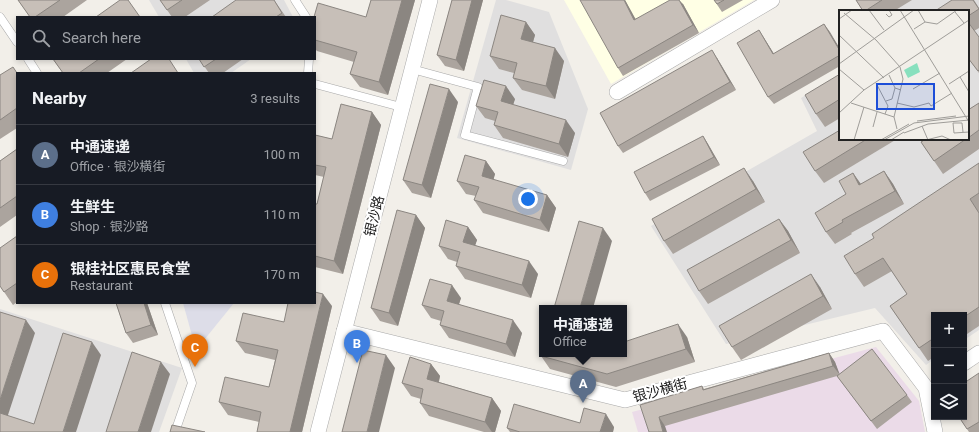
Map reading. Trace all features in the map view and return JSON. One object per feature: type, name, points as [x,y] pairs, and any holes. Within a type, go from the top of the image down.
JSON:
[{"type":"street","name":"银沙路","points":[[318,432],[401,107],[430,0]]},
{"type":"street","points":[[618,92],[772,0]]},
{"type":"street","name":"银沙横街","points":[[344,331],[625,400],[883,331],[930,385]]},
{"type":"street","points":[[967,361],[979,353]]},
{"type":"street","points":[[930,385],[934,432]]},
{"type":"lane","points":[[295,0],[305,16]]},
{"type":"lane","points":[[0,17],[16,41]]},
{"type":"lane","points":[[29,60],[36,72]]},
{"type":"lane","points":[[308,72],[309,60]]},
{"type":"lane","points":[[412,69],[478,87],[465,135],[564,161]]},
{"type":"lane","points":[[316,84],[401,107]]},
{"type":"lane","points":[[165,304],[192,383],[175,432]]},
{"type":"shaded area","points":[[149,0],[284,0],[292,16],[158,16]]},
{"type":"shaded area","points":[[496,0],[506,0],[549,12],[588,109],[571,170],[457,138]]},
{"type":"shaded area","points":[[564,0],[754,0],[611,84]]},
{"type":"shaded area","points":[[866,0],[979,0],[979,330],[967,338],[967,312],[931,312],[931,361],[926,365],[875,308],[726,344],[651,226],[817,131],[801,98],[839,75],[839,140],[969,140],[969,10],[871,10]]},
{"type":"shaded area","points":[[187,60],[250,60],[232,72],[193,72]]},
{"type":"shaded area","points":[[183,304],[233,304],[196,350]]},
{"type":"shaded area","points":[[0,309],[182,368],[159,432],[0,432]]},
{"type":"shaded area","points":[[876,347],[919,401],[925,432],[638,432],[632,412]]},
{"type":"building","points":[[18,0],[60,0],[36,16],[29,16]]},
{"type":"building","points":[[120,0],[128,0],[139,16],[97,16]]},
{"type":"building","points":[[160,0],[182,0],[167,10]]},
{"type":"building","points":[[236,0],[274,0],[282,13],[278,16],[213,16]]},
{"type":"building","points":[[371,0],[402,0],[379,82],[350,74],[357,52],[316,40],[316,16],[314,16],[318,3],[366,17]]},
{"type":"building","points":[[452,0],[472,0],[456,60],[437,55]]},
{"type":"building","points":[[580,0],[624,0],[634,20],[670,0],[679,0],[693,25],[618,68]]},
{"type":"building","points":[[714,0],[724,0],[717,4]]},
{"type":"building","points":[[856,0],[882,0],[867,10],[862,10]]},
{"type":"building","points":[[952,0],[973,0],[979,9],[969,15],[969,10],[937,10]]},
{"type":"building","points":[[501,15],[526,22],[521,39],[555,48],[546,86],[513,78],[517,63],[490,56]]},
{"type":"building","points":[[969,23],[979,37],[978,71],[969,59]]},
{"type":"building","points":[[824,24],[839,49],[839,56],[768,97],[737,43],[759,30],[773,54]]},
{"type":"building","points":[[712,50],[730,82],[618,146],[600,113]]},
{"type":"building","points":[[54,60],[98,60],[80,72],[62,72]]},
{"type":"building","points":[[150,60],[170,60],[177,72],[132,72]]},
{"type":"building","points":[[200,60],[214,60],[204,67]]},
{"type":"building","points":[[13,67],[16,72],[16,109],[0,120],[0,75]]},
{"type":"building","points":[[839,75],[839,100],[816,114],[805,95]]},
{"type":"building","points":[[484,80],[506,86],[501,101],[566,120],[559,144],[494,125],[498,112],[476,106]]},
{"type":"building","points":[[430,84],[449,89],[422,185],[403,180]]},
{"type":"building","points":[[979,103],[979,130],[969,137],[969,109]]},
{"type":"building","points":[[341,104],[372,112],[334,261],[316,256],[316,204],[326,167],[316,165],[316,135],[332,139]]},
{"type":"building","points":[[839,131],[839,140],[865,140],[815,171],[803,152]]},
{"type":"building","points":[[703,136],[714,157],[645,193],[634,172]]},
{"type":"building","points":[[924,140],[965,140],[934,161],[921,142]]},
{"type":"building","points":[[16,150],[16,197],[0,208],[0,161]]},
{"type":"building","points":[[465,155],[486,161],[482,176],[547,195],[540,220],[474,200],[479,187],[457,181]]},
{"type":"building","points":[[979,163],[979,193],[970,199],[979,213],[979,307],[967,315],[967,312],[931,312],[931,340],[919,348],[890,306],[907,294],[883,258],[855,274],[844,256],[874,238],[872,234]]},
{"type":"building","points":[[744,168],[756,189],[664,241],[652,219]]},
{"type":"building","points":[[884,171],[895,191],[842,220],[843,222],[826,232],[815,213],[846,194],[839,181],[853,173],[859,185]]},
{"type":"building","points":[[397,210],[416,215],[389,313],[371,308]]},
{"type":"building","points":[[779,219],[791,240],[699,291],[687,270]]},
{"type":"building","points":[[446,220],[468,227],[463,242],[529,261],[522,285],[456,266],[460,252],[439,246]]},
{"type":"building","points":[[579,221],[603,228],[581,305],[555,305]]},
{"type":"building","points":[[16,237],[16,284],[4,292],[0,286],[0,248]]},
{"type":"building","points":[[811,274],[823,296],[732,347],[719,326]]},
{"type":"building","points":[[430,279],[452,285],[447,301],[513,320],[506,344],[440,325],[444,311],[422,305]]},
{"type":"building","points":[[316,292],[323,294],[290,432],[257,432],[261,412],[219,402],[225,377],[269,387],[278,350],[236,341],[243,313],[284,322],[288,304],[316,304]]},
{"type":"building","points":[[116,304],[144,304],[151,325],[126,333]]},
{"type":"building","points":[[0,312],[26,320],[0,400]]},
{"type":"building","points":[[678,324],[686,349],[607,374],[545,357],[627,357],[627,341]]},
{"type":"building","points":[[63,333],[92,342],[63,432],[0,432],[0,413],[34,424]]},
{"type":"building","points":[[872,349],[907,395],[871,421],[837,376]]},
{"type":"building","points":[[363,350],[386,355],[367,432],[342,432]]},
{"type":"building","points":[[132,352],[161,362],[138,432],[106,432]]},
{"type":"building","points":[[829,353],[833,366],[659,417],[663,432],[649,432],[640,405],[702,386],[703,390]]},
{"type":"building","points":[[410,357],[431,364],[427,379],[492,398],[485,422],[420,403],[423,389],[402,383]]},
{"type":"building","points":[[979,373],[979,422],[967,429],[961,420],[967,420],[967,381]]},
{"type":"building","points":[[514,404],[580,423],[584,408],[606,414],[600,432],[520,432],[507,428]]},
{"type":"building","points":[[172,425],[205,432],[170,432]]},
{"type":"place","name":"生鲜生","points":[[357,363]]},
{"type":"place","name":"银桂社区惠民食堂","points":[[195,367]]},
{"type":"place","name":"中通速递","points":[[583,403]]}]
